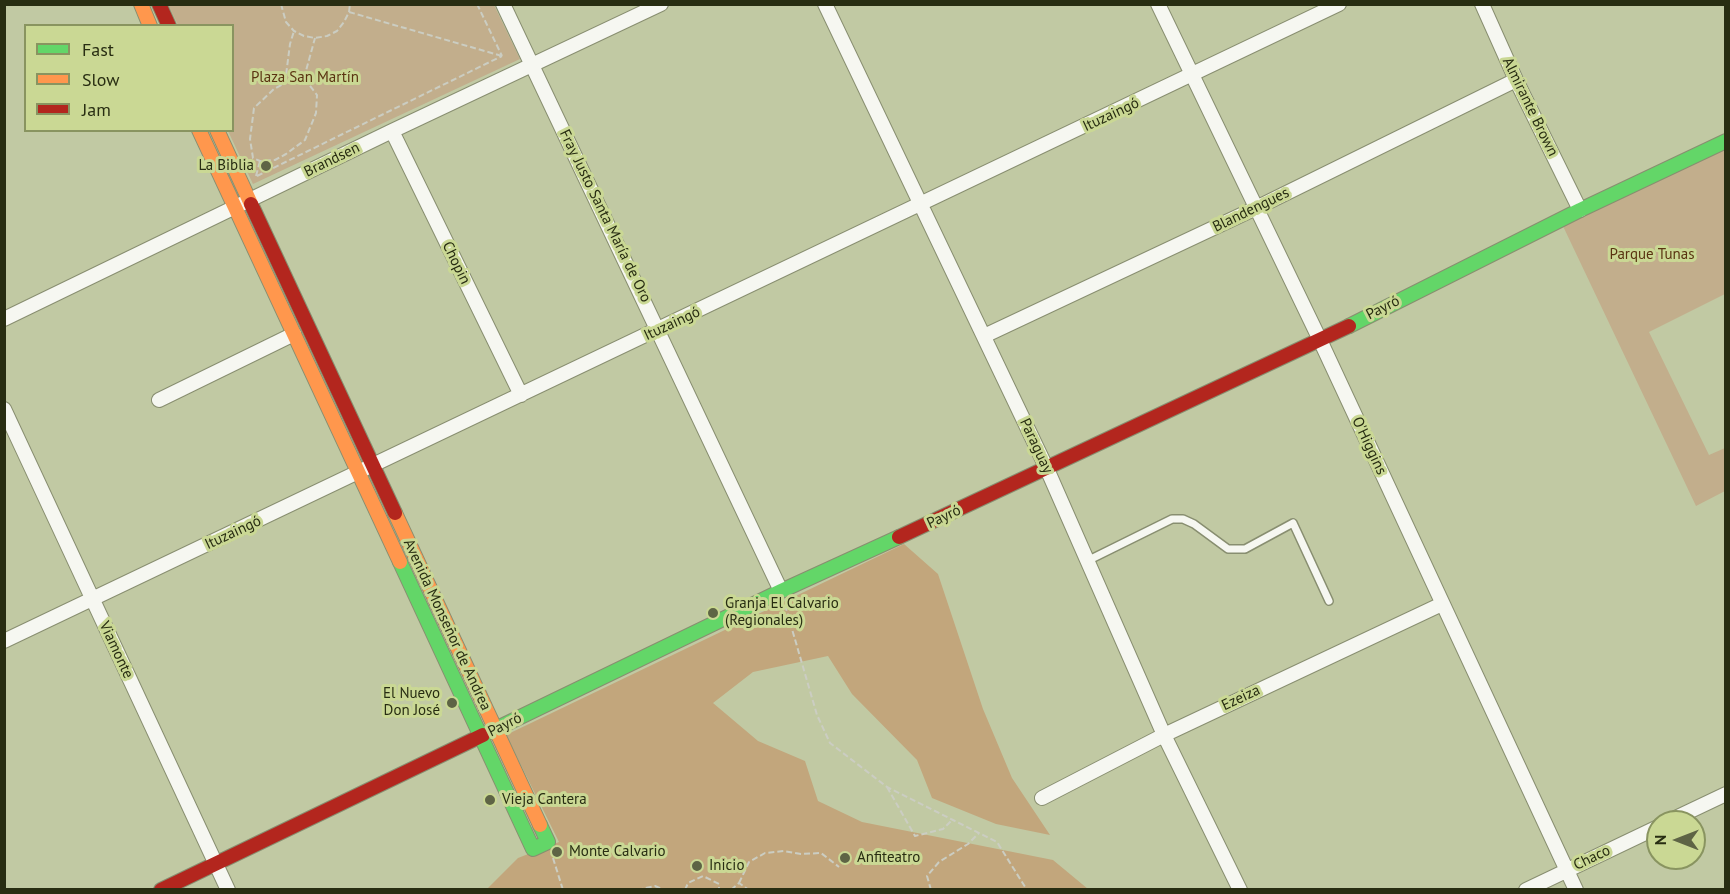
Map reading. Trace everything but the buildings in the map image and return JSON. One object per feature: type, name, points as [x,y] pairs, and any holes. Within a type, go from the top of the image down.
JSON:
[{"type":"street","points":[[141,4],[149,24]]},
{"type":"street","points":[[159,4],[168,24]]},
{"type":"street","name":"Fray Justo Santa María de Oro","points":[[503,4],[781,591]]},
{"type":"street","name":"Brandsen","points":[[4,319],[661,4]]},
{"type":"street","name":"Paraguay","points":[[825,4],[1047,469],[1164,735],[1240,890]]},
{"type":"street","name":"O'Higgins","points":[[1158,4],[1320,340],[1576,890]]},
{"type":"street","name":"Ituzaingó","points":[[4,641],[1339,4]]},
{"type":"street","name":"Almirante Brown","points":[[1482,4],[1516,80],[1580,210]]},
{"type":"street","name":"Blandengues","points":[[984,336],[1256,208],[1516,80]]},
{"type":"street","name":"Chopin","points":[[392,131],[521,396]]},
{"type":"street","name":"Avenida Monseñor de Andrea","points":[[200,132],[534,849],[548,842],[218,132]]},
{"type":"street","name":"Payró","points":[[161,890],[781,591],[1320,340],[1580,210],[1725,141]]},
{"type":"street","points":[[159,400],[294,334]]},
{"type":"street","name":"Viamonte","points":[[4,409],[228,890]]},
{"type":"street","name":"Ezeiza","points":[[1042,798],[1164,735],[1442,604]]},
{"type":"street","points":[[1692,810],[1725,794]]},
{"type":"street","name":"Chaco","points":[[1526,890],[1646,832]]},
{"type":"lane","points":[[1087,561],[1172,519],[1183,519],[1194,524],[1228,549],[1245,549],[1293,523],[1329,601]]},
{"type":"path","points":[[281,4],[286,22],[294,31],[315,38],[337,31],[349,12],[350,4]]},
{"type":"path","points":[[477,4],[502,56]]},
{"type":"path","points":[[349,12],[502,56]]},
{"type":"path","points":[[285,83],[294,31]]},
{"type":"path","points":[[304,78],[315,38]]},
{"type":"path","points":[[256,176],[502,56]]},
{"type":"path","points":[[296,77],[304,78],[317,95],[316,113],[304,140],[274,160],[260,161],[253,158],[250,139],[254,108],[274,89],[285,83],[296,77]]},
{"type":"path","points":[[256,176],[260,161]]},
{"type":"path","points":[[252,166],[256,176]]},
{"type":"path","points":[[781,591],[817,715],[830,743],[887,787],[997,842],[1027,890]]},
{"type":"path","points":[[887,787],[915,836],[943,829],[953,819]]},
{"type":"path","points":[[931,890],[927,876],[939,862],[968,844],[979,833]]},
{"type":"path","points":[[548,842],[563,890]]},
{"type":"path","points":[[731,890],[739,883],[749,862],[765,853],[784,850],[801,854],[821,853],[839,867]]},
{"type":"path","points":[[685,890],[688,883],[703,876],[719,884],[719,890]]},
{"type":"path","points":[[739,883],[749,890]]},
{"type":"path","points":[[637,890],[655,886],[664,890]]},
{"type":"green space","name":"Plaza San Martín","points":[[168,5],[494,5],[520,59],[253,184],[228,132],[234,132],[234,24],[178,24]]},
{"type":"green space","name":"Parque Tunas","points":[[1725,146],[1725,294],[1649,332],[1709,455],[1725,448],[1725,491],[1696,506],[1562,224]]},
{"type":"shaded area","points":[[904,544],[938,574],[983,709],[1012,778],[1050,835],[996,824],[932,798],[917,760],[852,694],[828,656],[753,672],[713,703],[758,741],[805,761],[818,801],[862,822],[1053,860],[1088,889],[486,890],[518,858],[559,842],[506,735]]},
{"type":"traffic: fast","points":[[1349,326],[1580,210],[1726,141]]},
{"type":"traffic: fast","points":[[483,735],[781,591],[899,537]]},
{"type":"traffic: fast","points":[[400,562],[533,849],[548,842],[540,825]]},
{"type":"traffic: slow","points":[[141,4],[149,24]]},
{"type":"traffic: slow","points":[[200,132],[400,562]]},
{"type":"traffic: slow","points":[[218,132],[251,204]]},
{"type":"traffic: slow","points":[[395,513],[540,825]]},
{"type":"traffic: jam","points":[[159,4],[168,24]]},
{"type":"traffic: jam","points":[[251,204],[395,513]]},
{"type":"traffic: jam","points":[[899,537],[1349,326]]},
{"type":"traffic: jam","points":[[161,890],[483,735]]},
{"type":"place","name":"La Biblia","points":[[266,166]]},
{"type":"place","name":"Granja El Calvario (Regionales)","points":[[713,613]]},
{"type":"place","name":"El Nuevo Don José","points":[[452,703]]},
{"type":"place","name":"Vieja Cantera","points":[[490,800]]},
{"type":"place","name":"Monte Calvario","points":[[557,852]]},
{"type":"place","name":"Anfiteatro","points":[[845,858]]},
{"type":"place","name":"Inicio","points":[[697,866]]}]
